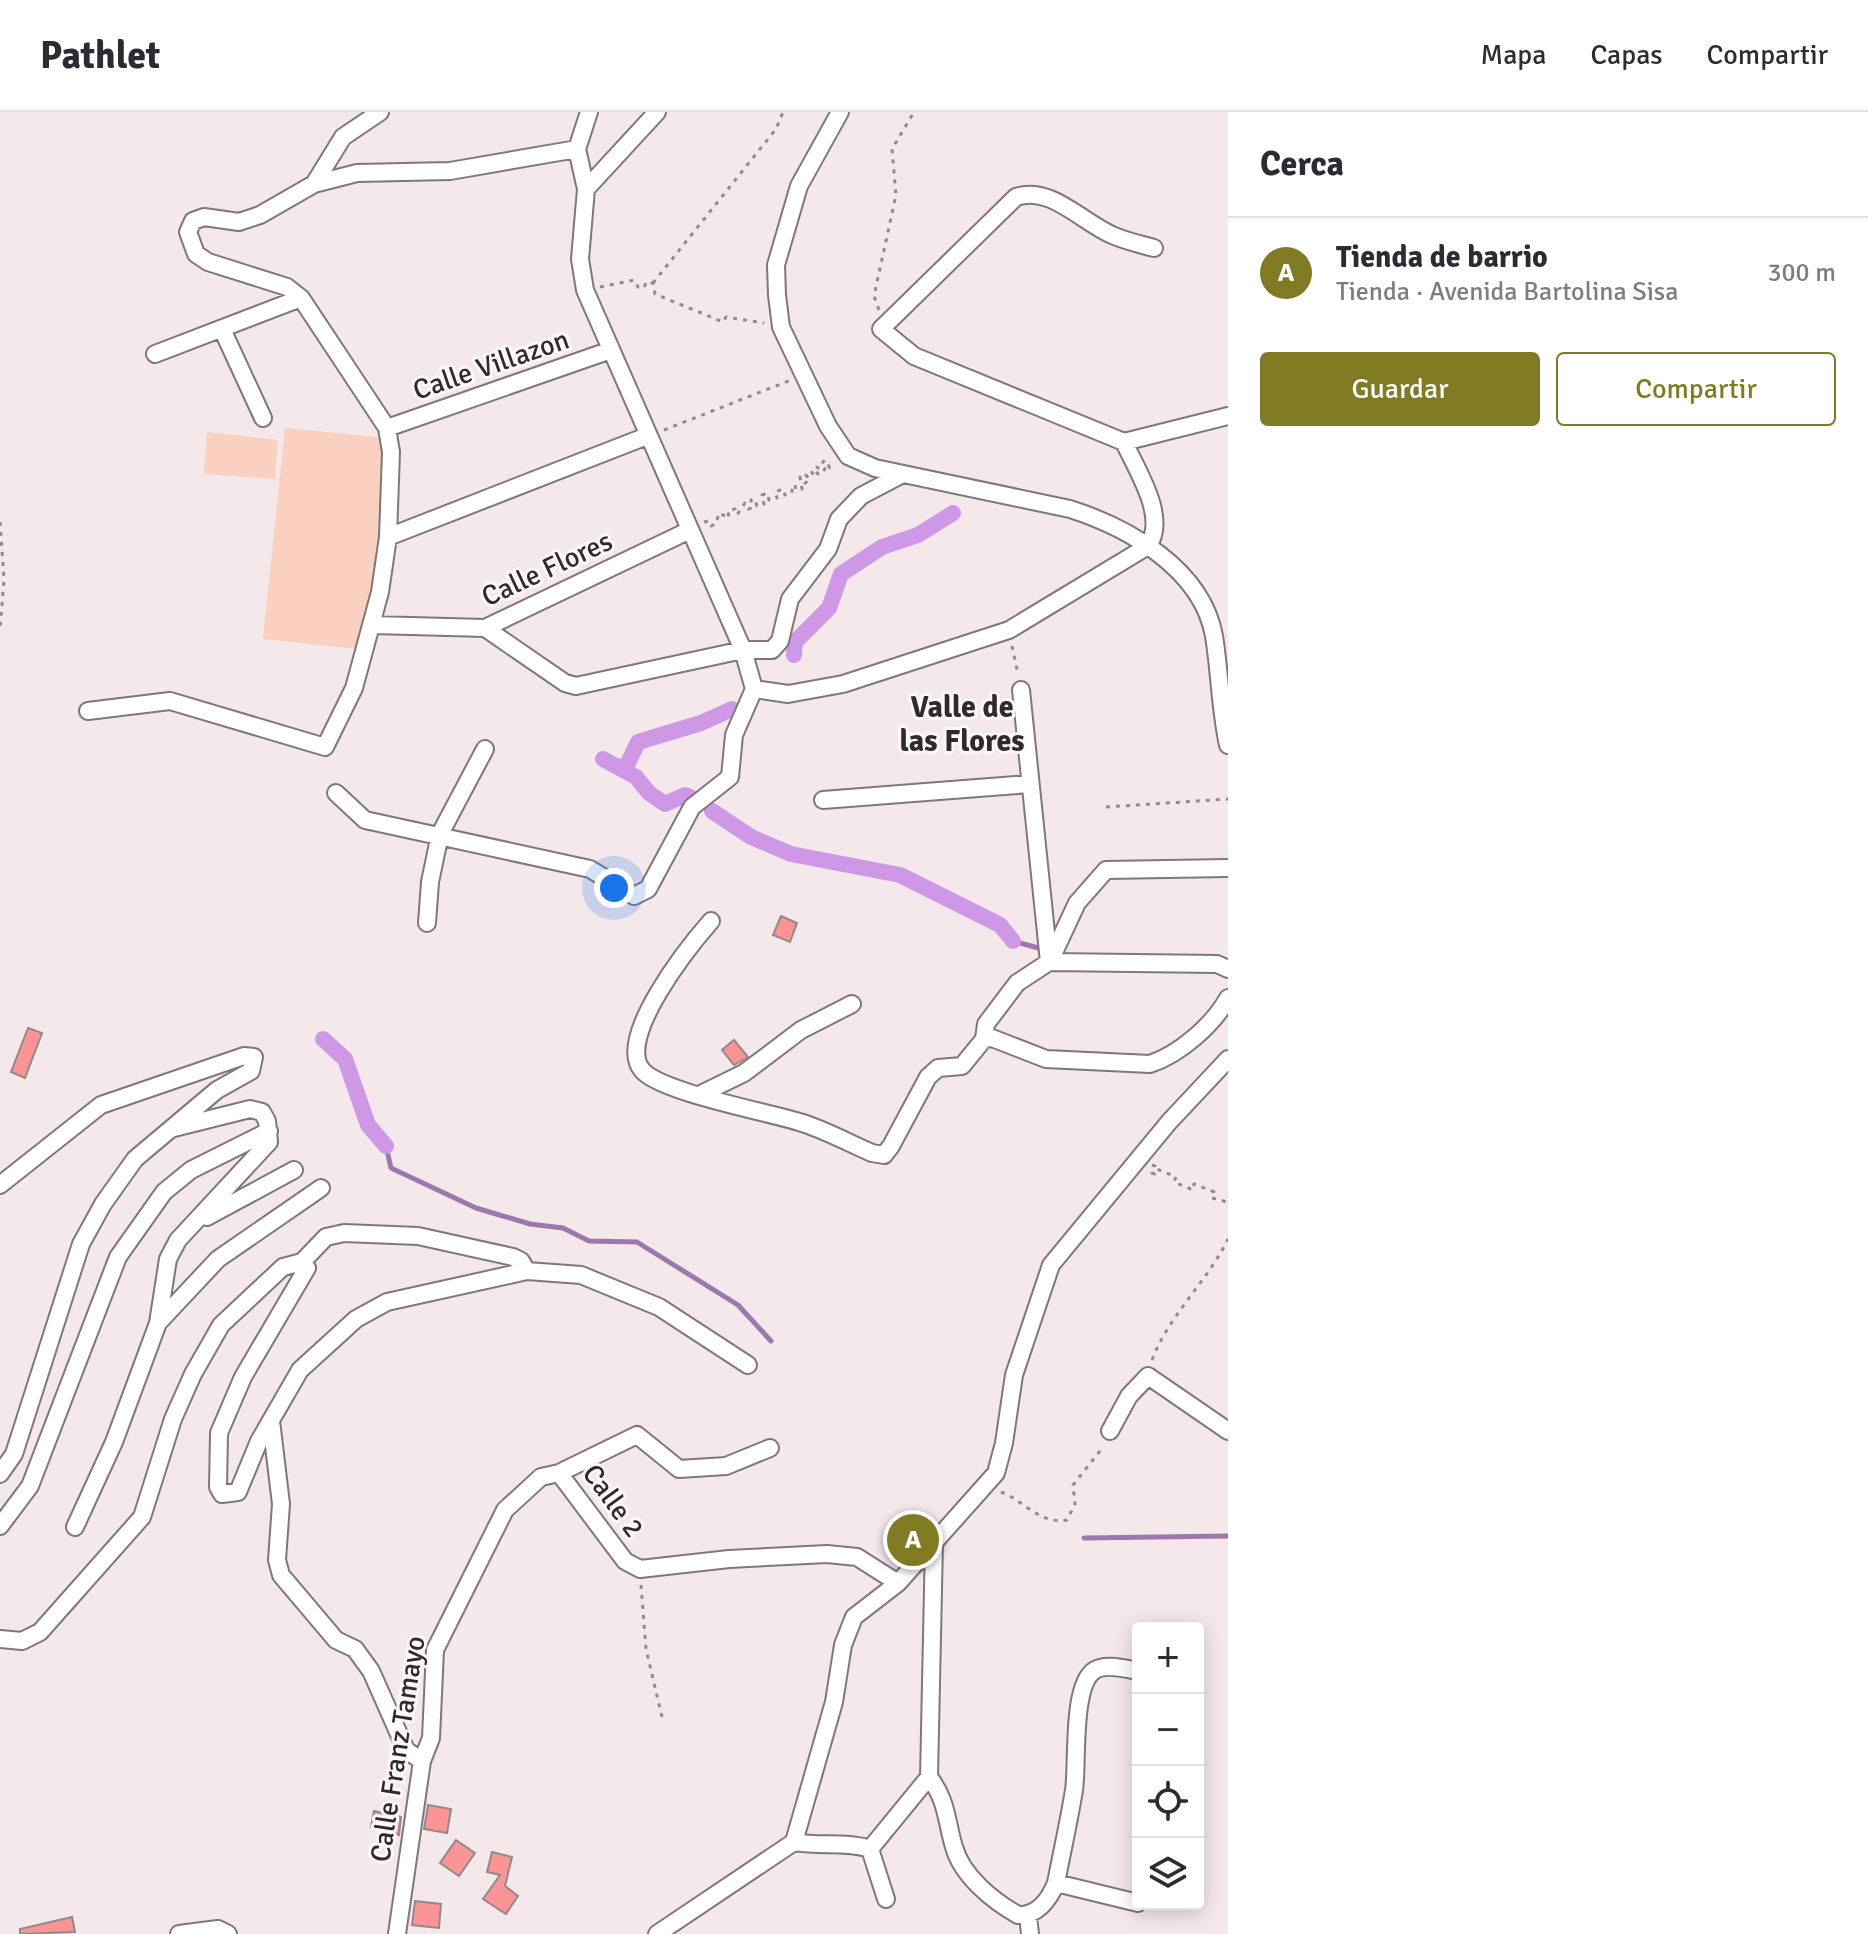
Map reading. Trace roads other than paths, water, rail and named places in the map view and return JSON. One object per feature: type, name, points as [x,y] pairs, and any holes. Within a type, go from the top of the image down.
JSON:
[{"type":"street","points":[[314,184],[343,137],[380,112]]},
{"type":"street","points":[[336,793],[365,820],[590,869],[634,896],[648,889],[692,807],[730,777],[734,735],[754,689],[743,650],[585,290],[580,259],[586,189],[577,149],[589,112]]},
{"type":"street","points":[[586,189],[657,112]]},
{"type":"street","points":[[840,112],[799,186],[776,265],[781,327],[828,426],[848,456],[901,475],[956,482],[1070,509],[1095,517],[1148,546],[1200,595],[1213,633],[1228,745]]},
{"type":"street","points":[[88,711],[170,701],[325,747],[354,688],[373,625],[388,537],[391,452],[387,428],[301,298],[287,287],[208,262],[196,254],[188,232],[193,221],[204,217],[239,222],[260,215],[314,184],[357,173],[450,171],[577,149]]},
{"type":"street","points":[[1154,248],[1111,235],[1044,196],[1028,192],[1016,197],[881,329],[914,356],[1124,442],[1228,416]]},
{"type":"street","points":[[155,354],[301,298]]},
{"type":"street","points":[[222,329],[263,418]]},
{"type":"street","name":"Calle Villazon","points":[[387,428],[611,350]]},
{"type":"street","points":[[388,537],[647,436]]},
{"type":"street","points":[[754,689],[788,694],[843,684],[1009,630],[1148,546],[1156,528],[1153,509],[1124,442]]},
{"type":"street","points":[[485,628],[565,683],[576,686],[743,650],[776,648],[790,599],[828,549],[839,519],[861,496],[901,475]]},
{"type":"street","name":"Calle Flores","points":[[373,625],[485,628],[691,533]]},
{"type":"street","points":[[1021,690],[1049,962]]},
{"type":"street","points":[[427,923],[430,882],[440,834],[485,749]]},
{"type":"street","points":[[823,800],[1029,784]]},
{"type":"street","points":[[711,921],[683,953],[653,999],[640,1038],[638,1061],[643,1071],[699,1095],[803,1123],[872,1153],[884,1155],[928,1077],[938,1068],[962,1066],[984,1039],[986,1024],[1017,983],[1049,962],[1077,903],[1106,870],[1228,868]]},
{"type":"street","points":[[1049,962],[1217,964],[1228,969]]},
{"type":"street","points":[[984,1039],[992,1038],[1046,1059],[1150,1064],[1162,1060],[1208,1024],[1228,998]]},
{"type":"street","points":[[699,1095],[744,1073],[801,1030],[842,1013],[852,1004]]},
{"type":"street","points":[[0,1185],[101,1105],[244,1056],[254,1057],[251,1071],[217,1090],[135,1159],[103,1204],[81,1244],[14,1454],[0,1474]]},
{"type":"street","points":[[657,1934],[794,1842],[834,1702],[843,1645],[854,1617],[898,1583],[996,1473],[1004,1443],[1014,1375],[1051,1265],[1169,1122],[1228,1059]]},
{"type":"street","points":[[75,1527],[114,1442],[158,1323],[168,1259],[178,1240],[269,1142],[269,1131],[262,1112],[250,1109],[169,1130]]},
{"type":"street","points":[[0,1526],[30,1486],[118,1257],[164,1192],[191,1170],[269,1131]]},
{"type":"street","points":[[192,1226],[294,1170]]},
{"type":"street","points":[[158,1323],[218,1259],[321,1188]]},
{"type":"street","points":[[0,1639],[22,1641],[40,1632],[131,1533],[151,1497],[178,1408],[221,1325],[283,1267],[302,1262],[326,1237],[375,1231],[418,1236],[513,1257],[521,1261],[527,1271]]},
{"type":"street","points":[[302,1262],[307,1268],[243,1377],[219,1433],[218,1487],[222,1494],[238,1492],[271,1421],[300,1370],[356,1319],[387,1302],[527,1271],[581,1275],[659,1307],[748,1365]]},
{"type":"street","points":[[1110,1431],[1129,1396],[1148,1376],[1228,1431]]},
{"type":"street","points":[[271,1421],[281,1504],[277,1560],[281,1575],[336,1640],[355,1649],[371,1671],[406,1750],[422,1761]]},
{"type":"street","name":"Calle 2","points":[[770,1448],[726,1466],[679,1469],[661,1457],[645,1438],[637,1435],[559,1473],[625,1561],[640,1569],[729,1559],[827,1554],[857,1557],[898,1583]]},
{"type":"street","name":"Calle Franz Tamayo","points":[[397,1934],[422,1761],[431,1738],[434,1709],[431,1681],[435,1650],[505,1510],[541,1477],[559,1473]]},
{"type":"street","points":[[934,1543],[929,1777],[947,1807],[953,1846],[966,1872],[1004,1907],[1018,1915],[1028,1916],[1050,1898],[1056,1883],[1075,1787],[1076,1731],[1086,1679],[1095,1670],[1105,1667],[1132,1670]]},
{"type":"street","points":[[870,1849],[929,1777]]},
{"type":"street","points":[[794,1842],[812,1846],[857,1845],[870,1849]]},
{"type":"street","points":[[870,1849],[886,1899]]},
{"type":"street","points":[[1056,1883],[1132,1902]]},
{"type":"street","points":[[1028,1916],[1030,1934]]},
{"type":"street","points":[[179,1934],[218,1929],[228,1934]]},
{"type":"waterway","points":[[794,655],[795,642],[829,608],[841,574],[882,547],[918,535],[953,513]]},
{"type":"waterway","points":[[620,768],[628,763],[638,742],[701,723],[732,709]]},
{"type":"waterway","points":[[603,759],[636,777],[649,793],[665,804],[685,795],[690,797]]},
{"type":"waterway","points":[[712,811],[751,837],[791,854],[900,875],[1000,925],[1013,941]]},
{"type":"waterway","points":[[1013,941],[1042,949]]},
{"type":"waterway","points":[[323,1039],[345,1059],[368,1125],[386,1146]]},
{"type":"waterway","points":[[386,1146],[391,1168],[476,1208],[530,1224],[563,1228],[589,1241],[637,1242],[738,1305],[771,1341]]},
{"type":"waterway","points":[[1084,1538],[1228,1536]]},
{"type":"place","name":"Tienda de barrio","points":[[913,1540]]},
{"type":"district","name":"Valle de las Flores","points":[[962,724]]}]
